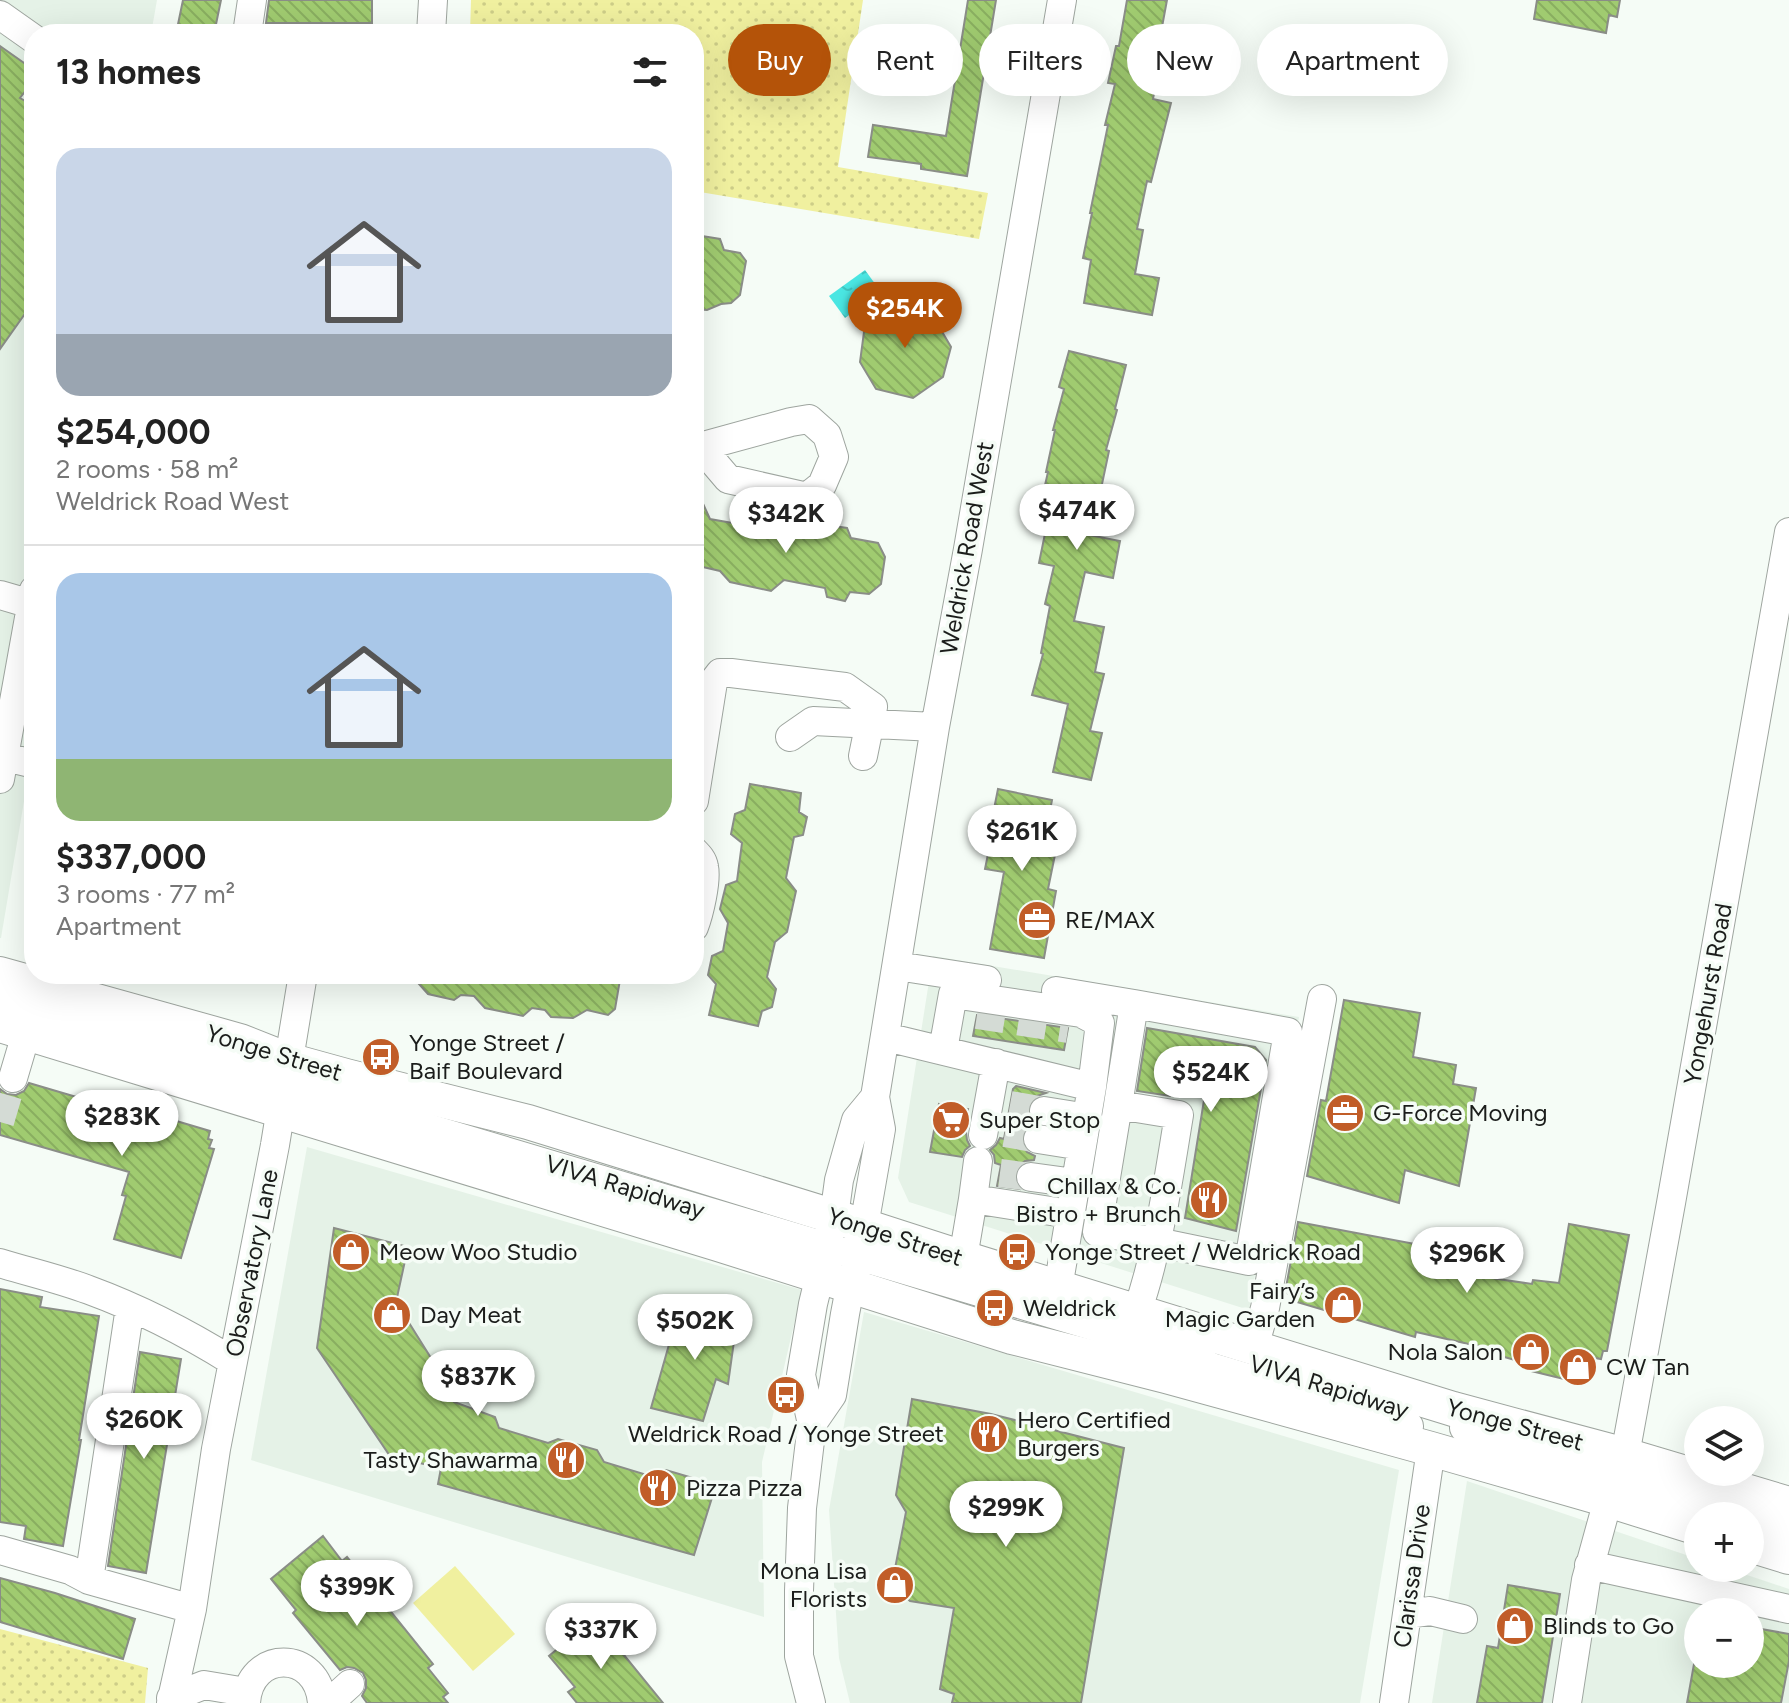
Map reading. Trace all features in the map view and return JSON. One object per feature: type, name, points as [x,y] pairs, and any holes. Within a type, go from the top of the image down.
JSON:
[{"type":"main road","name":"Yonge Street","points":[[0,974],[24,981]]},
{"type":"main road","name":"Yonge Street","points":[[36,984],[240,1041],[284,1085],[842,1251],[963,1258],[1453,1409],[1625,1455],[1789,1504]]},
{"type":"main road","name":"Yonge Street","points":[[13,1029],[284,1085],[528,1122],[842,1251],[1012,1337],[1431,1449],[1684,1524]]},
{"type":"main road","points":[[1764,1549],[1789,1557]]},
{"type":"street","points":[[248,24],[252,0]]},
{"type":"street","points":[[432,24],[433,0]]},
{"type":"street","name":"Weldrick Road West","points":[[811,1703],[799,1656],[802,1508],[812,1424],[801,1375],[842,1251],[839,1180],[856,1120],[875,1097],[935,727],[1062,0]]},
{"type":"street","points":[[0,15],[24,32]]},
{"type":"street","name":"Yongehurst Road","points":[[1625,1455],[1789,532]]},
{"type":"street","points":[[0,595],[24,596]]},
{"type":"street","points":[[24,643],[2,768],[24,765]]},
{"type":"street","points":[[704,738],[713,682],[720,673],[731,673],[845,687],[873,707],[863,756]]},
{"type":"street","points":[[790,737],[813,721],[935,727]]},
{"type":"street","points":[[897,966],[1134,1004],[1288,1032],[1249,1261],[1097,1232],[1134,1004]]},
{"type":"street","name":"Observatory Lane","points":[[174,1701],[192,1609],[216,1449],[267,1189],[301,984]]},
{"type":"street","points":[[0,994],[36,1005],[59,1018],[284,1085]]},
{"type":"street","points":[[943,1050],[964,1013],[953,994],[1081,1013],[1100,1023],[1088,1118],[1058,1288]]},
{"type":"street","points":[[1254,1348],[1265,1308],[1322,999]]},
{"type":"street","points":[[0,1008],[33,1018],[59,1018]]},
{"type":"street","points":[[13,1029],[13,1078]]},
{"type":"street","points":[[1068,1029],[1099,1040]]},
{"type":"street","points":[[886,1037],[1092,1087]]},
{"type":"street","points":[[963,1258],[973,1199],[991,1138],[996,1063]]},
{"type":"street","points":[[1118,1105],[1179,1115],[1157,1242],[1137,1312]]},
{"type":"street","points":[[1044,1111],[1088,1118]]},
{"type":"street","points":[[1038,1139],[1082,1146]]},
{"type":"street","points":[[1031,1177],[1075,1183]]},
{"type":"street","points":[[973,1199],[1070,1214]]},
{"type":"street","name":"VIVA Rapidway","points":[[842,1251],[1190,1355],[1211,1367],[1684,1509]]},
{"type":"street","points":[[0,1263],[86,1289],[130,1307],[232,1361]]},
{"type":"street","points":[[89,1580],[130,1307]]},
{"type":"street","name":"VIVA Rapidway","points":[[1190,1355],[1214,1352],[1789,1526]]},
{"type":"street","name":"Clarissa Drive","points":[[1394,1703],[1431,1449]]},
{"type":"street","points":[[1567,1703],[1589,1565],[1608,1500]]},
{"type":"street","points":[[1764,1533],[1789,1541]]},
{"type":"street","points":[[0,1550],[70,1570],[89,1580],[192,1609]]},
{"type":"street","points":[[1589,1565],[1789,1609]]},
{"type":"street","points":[[1407,1614],[1430,1611],[1463,1619]]},
{"type":"street","points":[[174,1701],[204,1685],[246,1698],[251,1680],[260,1671],[271,1664],[283,1662],[296,1664],[316,1679],[322,1703]]},
{"type":"street","points":[[329,1703],[350,1684]]},
{"type":"shaded area","points":[[0,0],[157,0],[153,24],[24,24],[24,801],[0,938]]},
{"type":"shaded area","points":[[471,0],[863,0],[859,24],[847,24],[849,96],[838,167],[988,193],[979,239],[704,193],[704,24],[470,24]]},
{"type":"shaded area","points":[[933,956],[1299,1017],[1249,1310],[909,1202],[898,1178]]},
{"type":"shaded area","points":[[307,1147],[802,1290],[762,1462],[764,1617],[251,1460]]},
{"type":"shaded area","points":[[864,1312],[1399,1470],[1360,1703],[850,1703],[839,1658],[829,1510]]},
{"type":"shaded area","points":[[1467,1481],[1684,1554],[1684,1582],[1764,1581],[1789,1589],[1789,1703],[1432,1703]]},
{"type":"shaded area","points":[[455,1566],[515,1634],[473,1671],[413,1603]]},
{"type":"shaded area","points":[[0,1629],[148,1668],[145,1703],[0,1703]]},
{"type":"water","points":[[865,270],[881,292],[845,318],[829,296]]},
{"type":"building","points":[[183,0],[221,0],[216,24],[178,24]]},
{"type":"building","points":[[269,0],[372,0],[372,23],[266,23]]},
{"type":"building","points":[[968,0],[996,0],[992,24],[979,24],[980,96],[967,176],[921,169],[921,164],[868,157],[873,125],[946,136],[952,96],[963,96],[963,31]]},
{"type":"building","points":[[1127,0],[1167,0],[1163,24],[1127,24],[1127,96],[1154,96],[1153,99],[1171,103],[1151,182],[1147,181],[1137,229],[1143,230],[1135,274],[1159,278],[1152,315],[1084,303],[1091,260],[1083,258],[1108,125],[1105,125],[1115,84],[1111,83],[1111,69],[1116,46],[1119,46]]},
{"type":"building","points":[[1537,0],[1620,0],[1617,17],[1609,15],[1606,33],[1534,19]]},
{"type":"building","points":[[0,46],[24,63],[24,93],[20,98],[24,100],[24,315],[0,349]]},
{"type":"building","points":[[704,236],[720,239],[724,250],[740,253],[746,261],[740,295],[731,303],[704,310]]},
{"type":"building","points":[[889,302],[928,308],[951,347],[943,377],[913,398],[876,389],[860,362],[864,332]]},
{"type":"building","points":[[1069,351],[1126,365],[1089,535],[1120,541],[1113,578],[1085,572],[1074,621],[1104,627],[1095,672],[1104,674],[1090,731],[1102,733],[1091,780],[1053,772],[1068,704],[1032,695],[1043,654],[1050,606],[1045,604],[1054,566],[1039,563],[1048,519],[1038,516],[1053,430],[1064,389],[1059,387]]},
{"type":"building","points":[[704,506],[710,519],[738,524],[752,515],[776,521],[781,531],[819,536],[827,525],[847,528],[851,538],[878,543],[885,557],[881,584],[869,594],[850,592],[845,601],[827,597],[825,588],[784,580],[771,591],[730,582],[720,571],[704,567]]},
{"type":"building","points":[[750,784],[801,793],[799,812],[807,817],[803,835],[794,837],[786,878],[796,891],[787,932],[775,942],[767,977],[776,989],[772,1007],[762,1011],[758,1026],[709,1015],[716,984],[708,975],[712,956],[723,951],[728,923],[720,909],[726,885],[737,881],[742,843],[731,834],[735,814],[745,810]]},
{"type":"building","points":[[998,789],[1052,800],[1044,842],[1057,845],[1048,889],[1056,891],[1044,958],[990,949],[1004,872],[985,869]]},
{"type":"building","points":[[419,984],[619,984],[615,1009],[608,1015],[587,1010],[573,1018],[551,1017],[545,1010],[532,1008],[523,1016],[485,1008],[474,996],[461,995],[454,1000],[428,994]]},
{"type":"building","points":[[1344,1000],[1420,1013],[1413,1057],[1456,1065],[1453,1084],[1476,1088],[1459,1186],[1405,1170],[1399,1203],[1307,1176],[1321,1100],[1326,1101]]},
{"type":"building","points":[[977,1015],[1068,1028],[1064,1050],[973,1036]]},
{"type":"building","points":[[1147,1028],[1255,1047],[1266,1060],[1236,1231],[1185,1218],[1205,1094],[1172,1089],[1170,1096],[1137,1091]]},
{"type":"building","points":[[29,1083],[134,1114],[136,1109],[210,1131],[208,1139],[212,1140],[209,1148],[214,1149],[181,1258],[114,1239],[129,1172],[0,1135],[0,1089],[16,1095],[24,1091]]},
{"type":"building","points":[[1016,1086],[1046,1093],[1031,1100],[1027,1108],[1032,1123],[1024,1129],[1022,1144],[1027,1152],[1035,1156],[1034,1160],[1025,1161],[1017,1167],[1014,1175],[1019,1189],[997,1186],[1001,1165],[995,1163],[990,1150],[1000,1138],[1004,1139]]},
{"type":"building","name":"Super Stop","points":[[939,1104],[968,1109],[964,1132],[970,1146],[962,1157],[930,1152]]},
{"type":"building","points":[[1298,1222],[1431,1247],[1430,1252],[1460,1259],[1458,1271],[1532,1284],[1533,1280],[1559,1283],[1569,1224],[1629,1235],[1607,1351],[1603,1351],[1601,1359],[1589,1357],[1586,1371],[1571,1369],[1570,1373],[1565,1372],[1564,1379],[1531,1371],[1532,1365],[1501,1356],[1503,1349],[1416,1332],[1415,1337],[1297,1302],[1297,1295],[1285,1293]]},
{"type":"building","points":[[334,1228],[408,1247],[396,1302],[454,1402],[495,1417],[499,1428],[548,1443],[558,1439],[597,1450],[604,1462],[650,1476],[666,1470],[716,1485],[694,1555],[438,1484],[441,1468],[390,1456],[317,1348]]},
{"type":"building","points":[[0,1289],[42,1297],[40,1307],[99,1316],[63,1546],[24,1539],[26,1526],[0,1522]]},
{"type":"building","points":[[691,1306],[729,1316],[736,1327],[728,1384],[716,1379],[703,1421],[651,1408],[678,1313]]},
{"type":"building","points":[[140,1352],[181,1359],[146,1573],[108,1566]]},
{"type":"building","points":[[912,1399],[991,1414],[1124,1448],[1081,1703],[952,1703],[954,1694],[940,1689],[954,1608],[910,1601],[892,1584],[906,1512],[896,1495]]},
{"type":"building","points":[[323,1536],[342,1561],[347,1557],[433,1664],[428,1668],[448,1693],[443,1697],[448,1703],[367,1703],[362,1696],[366,1688],[363,1673],[347,1667],[340,1670],[293,1613],[296,1610],[271,1579]]},
{"type":"building","points":[[0,1578],[135,1619],[123,1659],[0,1622]]},
{"type":"building","points":[[1508,1585],[1560,1594],[1542,1703],[1477,1703],[1487,1646],[1498,1648]]},
{"type":"building","points":[[590,1622],[610,1648],[615,1644],[663,1703],[577,1703],[568,1692],[575,1687],[549,1656]]},
{"type":"building","points":[[1764,1630],[1789,1634],[1789,1661],[1781,1703],[1687,1703],[1691,1678],[1764,1678]]},
{"type":"tunnel","points":[[977,1015],[1068,1029]]},
{"type":"tunnel","points":[[0,1122],[13,1078]]},
{"type":"tunnel","points":[[1010,1105],[1044,1111]]},
{"type":"tunnel","points":[[1005,1133],[1038,1139]]},
{"type":"tunnel","points":[[1000,1173],[1031,1177]]},
{"type":"place","name":"RE/MAX","points":[[1037,920]]},
{"type":"place","name":"Yonge Street / Baif Boulevard","points":[[381,1057]]},
{"type":"place","name":"G-Force Moving","points":[[1345,1113]]},
{"type":"place","name":"Super Stop","points":[[951,1120]]},
{"type":"place","name":"Chillax & Co. Bistro + Brunch","points":[[1209,1200]]},
{"type":"place","name":"Meow Woo Studio","points":[[351,1252]]},
{"type":"place","name":"Yonge Street / Weldrick Road","points":[[1017,1252]]},
{"type":"place","name":"Fairy’s Magic Garden","points":[[1343,1305]]},
{"type":"place","name":"Weldrick","points":[[995,1308]]},
{"type":"place","name":"Day Meat","points":[[392,1315]]},
{"type":"place","name":"Nola Salon","points":[[1531,1352]]},
{"type":"place","name":"CW Tan","points":[[1578,1367]]},
{"type":"place","name":"Weldrick Road / Yonge Street","points":[[786,1395]]},
{"type":"place","name":"Hero Certified Burgers","points":[[989,1434]]},
{"type":"place","name":"Tasty Shawarma","points":[[566,1460]]},
{"type":"place","name":"Pizza Pizza","points":[[658,1488]]},
{"type":"place","name":"Mona Lisa Florists","points":[[895,1585]]},
{"type":"place","name":"Blinds to Go","points":[[1515,1626]]}]
